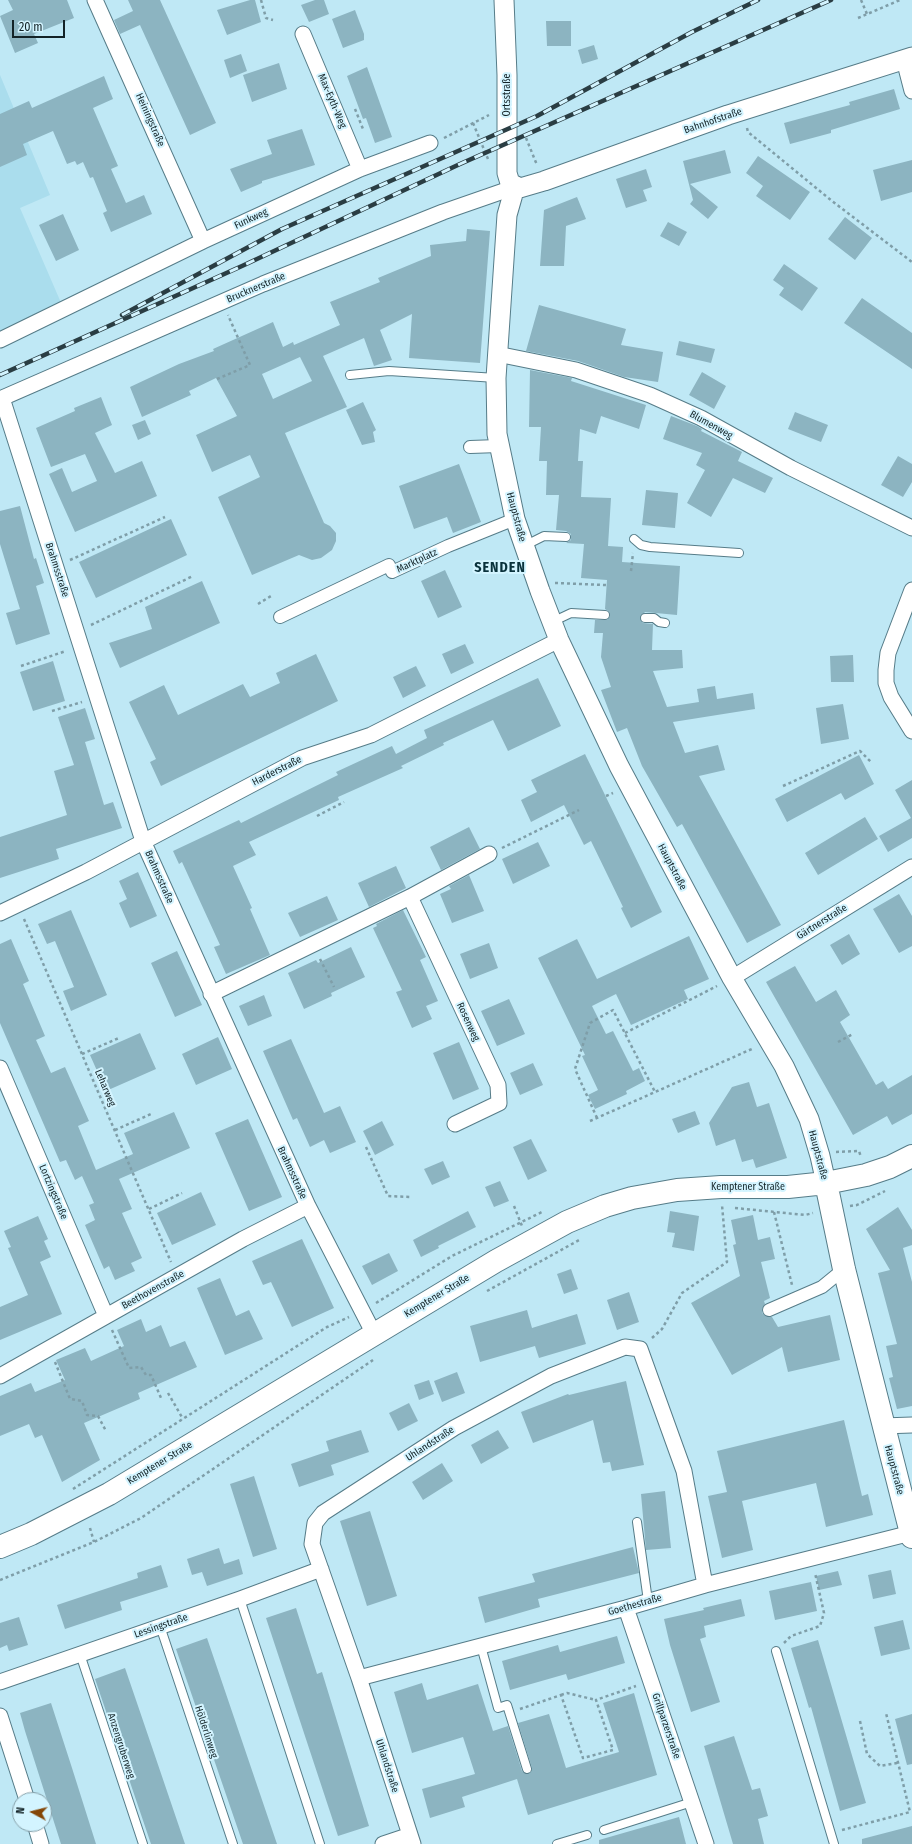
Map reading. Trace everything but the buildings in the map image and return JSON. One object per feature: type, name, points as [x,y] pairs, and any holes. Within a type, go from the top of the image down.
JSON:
[{"type":"main road","name":"Kemptener Straße","points":[[0,1547],[31,1534],[109,1494],[496,1260],[567,1222],[605,1206],[632,1198],[677,1190],[720,1200],[772,1188],[826,1183],[866,1174],[890,1167],[912,1156]]},
{"type":"main road","name":"Hauptstraße","points":[[826,1183],[830,1209],[844,1270],[882,1426],[911,1535]]},
{"type":"street","name":"Heiningstraße","points":[[95,0],[203,241]]},
{"type":"street","name":"Ortsstraße","points":[[504,0],[507,173],[510,183],[515,187]]},
{"type":"street","name":"Max-Eyth-Weg","points":[[303,34],[360,169]]},
{"type":"street","points":[[908,59],[912,91]]},
{"type":"street","name":"Bahnhofstraße","points":[[515,187],[520,188],[536,184],[742,111],[908,59]]},
{"type":"street","name":"Funkweg","points":[[0,340],[203,241],[360,169],[430,143]]},
{"type":"street","name":"Brucknerstraße","points":[[1,398],[222,302],[443,212],[515,187]]},
{"type":"street","name":"Hauptstraße","points":[[515,187],[507,215],[496,378],[496,407],[499,446],[515,519],[556,631],[622,773],[732,978],[784,1066],[809,1119],[826,1183]]},
{"type":"street","name":"Blumenweg","points":[[497,354],[576,370],[650,395],[701,418],[791,468],[912,528]]},
{"type":"street","name":"Brahmsstraße","points":[[1,398],[143,841],[308,1206],[374,1334]]},
{"type":"street","points":[[470,447],[499,446]]},
{"type":"street","name":"Marktplatz","points":[[280,617],[389,565],[392,572],[448,546],[515,519]]},
{"type":"street","points":[[912,590],[888,653],[886,670],[886,683],[891,697],[912,731]]},
{"type":"street","name":"Harderstraße","points":[[0,913],[143,841],[302,758],[371,735],[556,631]]},
{"type":"street","points":[[211,994],[410,898],[489,854]]},
{"type":"street","name":"Gärtnerstraße","points":[[732,978],[912,867]]},
{"type":"street","name":"Rosenweg","points":[[410,898],[498,1085],[499,1103],[455,1124]]},
{"type":"street","name":"Lortzingstraße","points":[[0,1068],[106,1316]]},
{"type":"street","name":"Beethovenstraße","points":[[0,1376],[243,1239],[308,1206]]},
{"type":"street","points":[[769,1310],[822,1287],[844,1270]]},
{"type":"street","name":"Uhlandstraße","points":[[411,1840],[359,1678],[312,1544],[315,1523],[323,1513],[454,1428],[551,1376],[625,1347],[640,1349]]},
{"type":"street","points":[[640,1349],[684,1471],[705,1585]]},
{"type":"street","points":[[882,1426],[912,1425]]},
{"type":"street","name":"Goethestraße","points":[[359,1678],[626,1608],[705,1585],[811,1558],[911,1535]]},
{"type":"street","name":"Lessingstraße","points":[[0,1682],[240,1599],[321,1569]]},
{"type":"street","name":"Grillparzerstraße","points":[[626,1608],[706,1844]]},
{"type":"street","points":[[0,1716],[24,1792]]},
{"type":"street","points":[[37,1832],[41,1844]]},
{"type":"street","points":[[383,1844],[411,1840]]},
{"type":"lane","points":[[350,375],[389,371],[496,378]]},
{"type":"lane","points":[[524,546],[544,536],[566,536]]},
{"type":"lane","points":[[634,538],[641,544],[650,547],[739,553]]},
{"type":"lane","points":[[556,631],[571,613],[604,615]]},
{"type":"lane","points":[[645,618],[654,618],[659,622],[665,623]]},
{"type":"lane","points":[[637,1522],[648,1601]]},
{"type":"lane","points":[[240,1599],[320,1844]]},
{"type":"lane","name":"Hölderlinweg","points":[[160,1626],[232,1844]]},
{"type":"lane","points":[[481,1646],[498,1708],[508,1705],[527,1769]]},
{"type":"lane","points":[[776,1650],[834,1844]]},
{"type":"lane","name":"Anzengruberweg","points":[[80,1654],[143,1844]]},
{"type":"lane","points":[[604,1830],[692,1802]]},
{"type":"lane","points":[[557,1844],[587,1835]]},
{"type":"path","points":[[261,0],[266,18],[273,20]]},
{"type":"path","points":[[861,0],[867,14]]},
{"type":"path","points":[[858,18],[900,0]]},
{"type":"path","points":[[430,143],[507,107]]},
{"type":"path","points":[[742,111],[748,132],[832,201],[912,262]]},
{"type":"path","points":[[473,123],[490,164]]},
{"type":"path","points":[[217,379],[250,365],[222,302]]},
{"type":"path","points":[[56,566],[165,517]]},
{"type":"path","points":[[76,632],[193,576]]},
{"type":"path","points":[[540,590],[558,582],[606,585]]},
{"type":"path","points":[[258,604],[272,596]]},
{"type":"path","points":[[21,666],[81,646]]},
{"type":"path","points":[[52,711],[97,698]]},
{"type":"path","points":[[783,786],[860,751],[872,763]]},
{"type":"path","points":[[317,816],[344,802]]},
{"type":"path","points":[[489,854],[579,810]]},
{"type":"path","name":"Leharweg","points":[[18,905],[178,1277]]},
{"type":"path","points":[[313,944],[334,987]]},
{"type":"path","points":[[625,1033],[732,978]]},
{"type":"path","points":[[597,1118],[575,1068],[590,1023],[613,1010],[655,1092]]},
{"type":"path","points":[[838,1042],[853,1034]]},
{"type":"path","points":[[82,1054],[119,1038]]},
{"type":"path","points":[[590,1121],[769,1041]]},
{"type":"path","points":[[115,1130],[152,1114]]},
{"type":"path","points":[[366,1148],[388,1196],[411,1197]]},
{"type":"path","points":[[640,1349],[662,1329],[682,1293],[727,1262],[720,1200],[774,1212],[805,1215],[857,1205],[892,1187]]},
{"type":"path","points":[[149,1210],[182,1193]]},
{"type":"path","points":[[774,1212],[795,1299]]},
{"type":"path","points":[[484,1293],[585,1237]]},
{"type":"path","points":[[71,1490],[327,1327],[362,1312]]},
{"type":"path","points":[[106,1316],[128,1368],[141,1367],[146,1375],[151,1375],[161,1398]]},
{"type":"path","points":[[49,1348],[70,1400],[82,1401],[87,1415],[98,1416],[106,1431]]},
{"type":"path","points":[[0,1580],[94,1542],[142,1518],[378,1357]]},
{"type":"path","points":[[168,1393],[183,1419]]},
{"type":"path","points":[[90,1528],[94,1542]]},
{"type":"path","points":[[776,1650],[792,1636],[820,1626],[824,1613],[811,1558]]},
{"type":"path","points":[[510,1713],[567,1693],[596,1700],[651,1681]]},
{"type":"path","points":[[561,1695],[583,1758],[613,1750],[596,1700]]},
{"type":"path","points":[[843,1830],[910,1812],[886,1713]]},
{"type":"path","points":[[860,1721],[867,1754],[880,1766],[897,1762]]},
{"type":"shaded area","points":[[0,75],[50,195],[20,208],[62,305],[0,333]]},
{"type":"railway","points":[[122,315],[282,229],[537,116],[692,32],[758,0]]},
{"type":"railway","points":[[0,375],[242,266],[460,164],[831,0]]},
{"type":"district","name":"SENDEN","points":[[500,568]]}]
